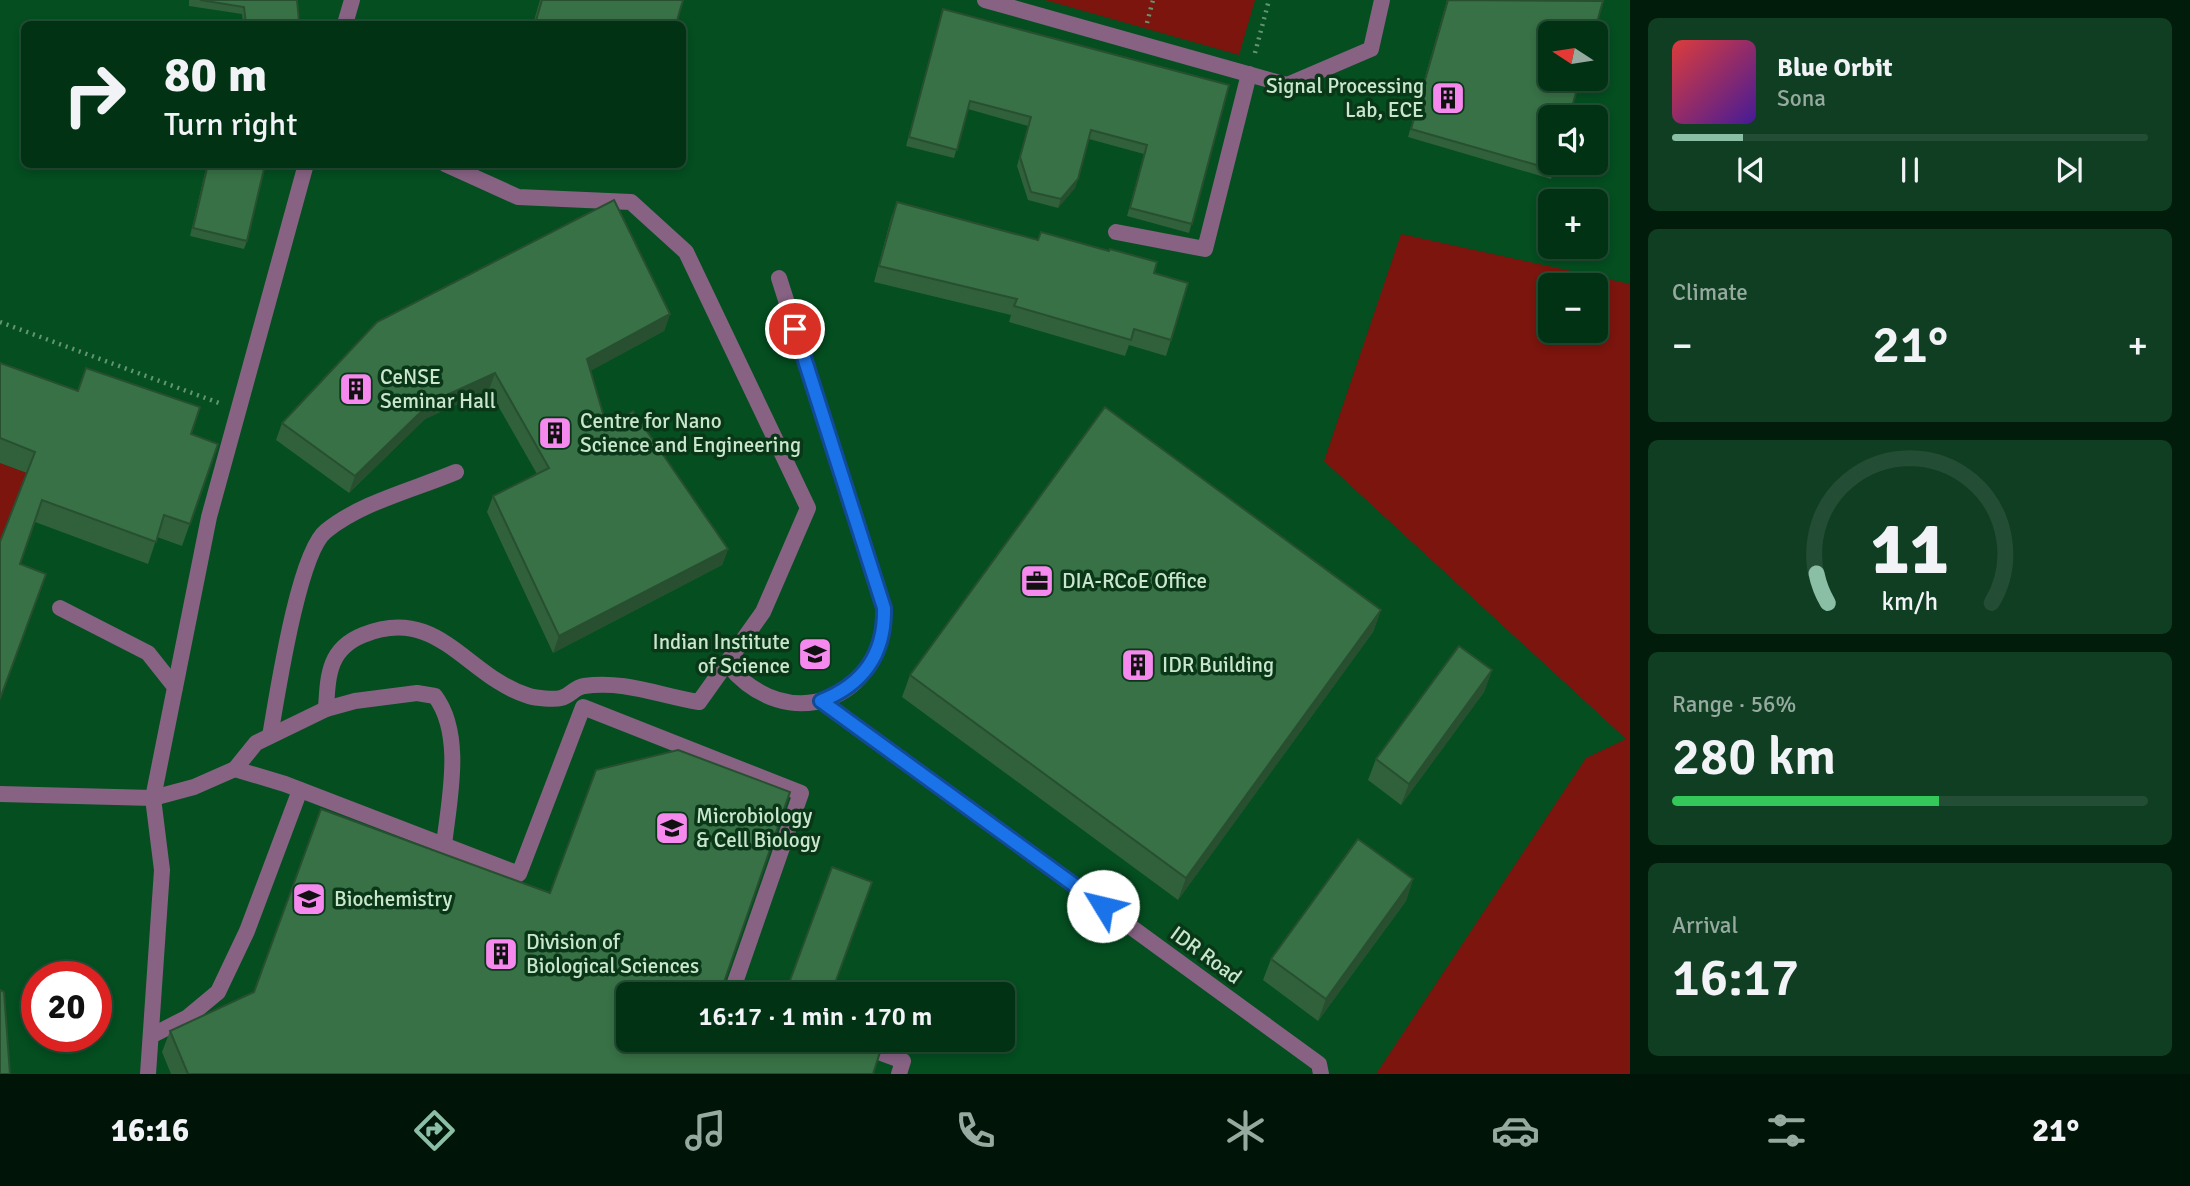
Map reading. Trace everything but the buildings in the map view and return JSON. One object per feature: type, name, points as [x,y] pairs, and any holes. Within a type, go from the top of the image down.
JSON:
[{"type":"lane","points":[[346,21],[352,0]]},
{"type":"lane","points":[[985,0],[1287,85],[1371,49],[1382,0]]},
{"type":"lane","points":[[1116,232],[1205,249],[1249,74]]},
{"type":"lane","points":[[148,1074],[162,870],[153,798],[209,517],[305,168]]},
{"type":"lane","points":[[326,709],[328,670],[345,642],[382,627],[419,628],[529,696],[561,699],[579,686],[606,684],[650,690],[699,702],[763,612],[808,508],[686,252],[631,202],[518,197],[454,168]]},
{"type":"lane","points":[[727,665],[752,690],[768,698],[804,704],[821,701],[857,682],[870,666],[879,648],[884,628],[884,608],[779,278]]},
{"type":"lane","points":[[270,736],[297,595],[323,534],[352,512],[456,472]]},
{"type":"lane","points":[[60,608],[148,653],[175,687]]},
{"type":"lane","points":[[0,794],[153,798],[194,787],[235,769],[256,743],[326,709],[355,701],[417,692],[435,696],[444,709],[453,767],[444,845]]},
{"type":"lane","name":"IDR Road","points":[[821,701],[1320,1064],[1321,1074]]},
{"type":"lane","points":[[235,769],[300,790],[519,874],[583,707],[801,793],[735,982]]},
{"type":"lane","points":[[150,1037],[188,1017],[218,992],[247,931],[300,790]]},
{"type":"lane","points":[[879,1052],[903,1061],[899,1074]]},
{"type":"path","points":[[1249,74],[1269,0]]},
{"type":"path","points":[[0,322],[238,410]]},
{"type":"shaded area","name":"Indian Institute of Science","points":[[0,0],[1630,0],[1630,1074],[0,1074]]},
{"type":"shaded area","points":[[1045,0],[1255,0],[1239,55]]},
{"type":"shaded area","points":[[1401,234],[1580,273],[1538,273],[1538,343],[1608,343],[1608,279],[1630,284],[1630,1074],[1376,1074],[1586,758],[1626,739],[1324,461]]},
{"type":"shaded area","points":[[0,463],[27,473],[0,543]]},
{"type":"place","name":"Signal Processing Lab, ECE","points":[[1448,98]]},
{"type":"place","name":"CeNSE Seminar Hall","points":[[356,389]]},
{"type":"place","name":"Centre for Nano Science and Engineering","points":[[555,433]]},
{"type":"place","name":"DIA-RCoE Office","points":[[1037,581]]},
{"type":"place","name":"Indian Institute of Science","points":[[815,654]]},
{"type":"place","name":"IDR Building","points":[[1138,665]]},
{"type":"place","name":"Microbiology & Cell Biology","points":[[672,828]]},
{"type":"place","name":"Biochemistry","points":[[309,899]]},
{"type":"place","name":"Division of Biological Sciences","points":[[501,954]]},
{"type":"route","points":[[795,329],[884,608],[884,628],[879,648],[870,666],[857,682],[840,694],[821,701],[1103,906]]}]
